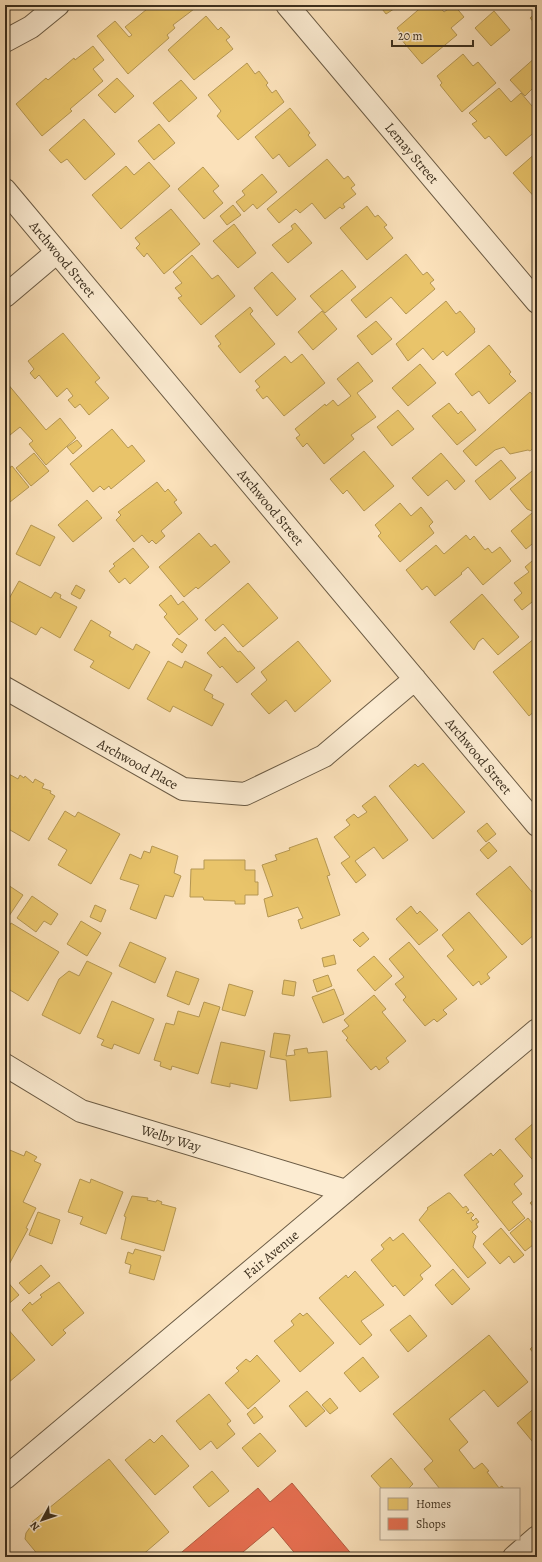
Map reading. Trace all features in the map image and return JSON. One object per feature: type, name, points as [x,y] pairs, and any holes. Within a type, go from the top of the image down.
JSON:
[{"type":"street","points":[[5,41],[31,27],[58,5]]},
{"type":"street","name":"Lemay Street","points":[[287,5],[537,302]]},
{"type":"street","name":"Archwood Street","points":[[5,190],[537,825]]},
{"type":"street","points":[[5,296],[57,252]]},
{"type":"street","name":"Archwood Place","points":[[5,688],[183,789],[245,794],[324,756],[416,680]]},
{"type":"street","name":"Fair Avenue","points":[[5,1478],[537,1030]]},
{"type":"street","name":"Welby Way","points":[[5,1065],[81,1111],[346,1191]]},
{"type":"street","points":[[514,1557],[537,1537]]},
{"type":"building: Homes","points":[[152,5],[198,6],[173,25],[175,28],[167,35],[169,38],[128,74],[97,36],[115,21],[129,37],[132,35],[125,27]]},
{"type":"building: Homes","points":[[379,5],[397,5],[397,7],[386,14]]},
{"type":"building: Homes","points":[[424,5],[438,5],[444,12],[454,5],[464,17],[451,28],[457,35],[422,64],[400,38],[403,36],[397,28]]},
{"type":"building: Homes","points":[[494,11],[510,30],[491,46],[475,28]]},
{"type":"building: Homes","points":[[537,12],[537,26],[530,18]]},
{"type":"building: Homes","points":[[206,16],[218,30],[221,27],[230,37],[226,40],[233,49],[194,80],[168,50]]},
{"type":"building: Homes","points":[[93,46],[104,60],[93,69],[103,81],[70,109],[72,111],[42,136],[16,104],[46,78],[48,80],[74,58],[75,60]]},
{"type":"building: Homes","points":[[463,54],[473,66],[478,62],[496,83],[462,112],[440,85],[442,83],[437,76]]},
{"type":"building: Homes","points":[[537,56],[537,88],[535,90],[533,88],[525,96],[510,80]]},
{"type":"building: Homes","points":[[247,63],[255,74],[259,71],[268,83],[266,85],[272,93],[276,90],[284,102],[238,140],[217,116],[221,111],[208,95]]},
{"type":"building: Homes","points":[[117,78],[134,96],[115,113],[98,95]]},
{"type":"building: Homes","points":[[181,80],[197,98],[169,122],[153,103]]},
{"type":"building: Homes","points":[[499,88],[511,102],[521,93],[532,106],[537,101],[537,130],[506,156],[489,136],[485,139],[472,124],[477,121],[469,113]]},
{"type":"building: Homes","points":[[290,108],[310,133],[308,135],[316,145],[289,167],[279,154],[273,159],[255,137]]},
{"type":"building: Homes","points":[[84,119],[115,154],[85,180],[67,159],[61,163],[49,150]]},
{"type":"building: Homes","points":[[159,124],[175,143],[154,160],[138,141]]},
{"type":"building: Homes","points":[[537,152],[537,200],[513,173]]},
{"type":"building: Homes","points":[[327,159],[344,179],[348,176],[355,185],[351,188],[356,194],[343,204],[345,207],[342,209],[340,207],[325,219],[312,203],[300,213],[296,209],[279,223],[267,209]]},
{"type":"building: Homes","points":[[149,162],[170,186],[121,229],[92,195],[126,166],[134,175]]},
{"type":"building: Homes","points":[[203,167],[219,186],[213,191],[223,203],[204,219],[178,189]]},
{"type":"building: Homes","points":[[262,174],[277,192],[257,209],[253,204],[244,212],[236,202],[245,195],[242,191]]},
{"type":"building: Homes","points":[[233,205],[241,215],[227,225],[220,216]]},
{"type":"building: Homes","points":[[367,206],[375,217],[378,215],[387,225],[384,227],[393,238],[367,260],[340,228]]},
{"type":"building: Homes","points":[[171,209],[200,244],[164,274],[147,253],[144,257],[136,248],[140,244],[135,238]]},
{"type":"building: Homes","points":[[295,223],[312,243],[288,263],[272,245],[293,229],[291,226]]},
{"type":"building: Homes","points":[[234,224],[256,253],[238,268],[213,241]]},
{"type":"building: Homes","points":[[406,254],[423,275],[427,272],[434,280],[430,283],[435,289],[406,314],[391,297],[366,318],[351,300]]},
{"type":"building: Homes","points":[[192,255],[212,279],[218,275],[235,296],[201,325],[178,298],[182,296],[175,288],[182,283],[173,272]]},
{"type":"building: Homes","points":[[342,270],[356,287],[325,313],[310,296]]},
{"type":"building: Homes","points":[[272,272],[296,299],[277,316],[254,288]]},
{"type":"building: Homes","points":[[446,301],[456,314],[460,311],[475,329],[475,332],[447,356],[443,351],[433,360],[423,348],[408,361],[396,344]]},
{"type":"building: Homes","points":[[250,307],[253,311],[250,314],[275,344],[240,373],[218,346],[221,344],[215,336]]},
{"type":"building: Homes","points":[[322,311],[337,329],[313,350],[298,332]]},
{"type":"building: Homes","points":[[376,321],[392,339],[372,355],[357,336]]},
{"type":"building: Homes","points":[[63,333],[100,378],[95,382],[109,398],[89,415],[80,404],[75,408],[68,400],[73,396],[67,388],[57,397],[39,375],[35,379],[30,373],[34,369],[28,361]]},
{"type":"building: Homes","points":[[489,345],[511,372],[509,374],[516,381],[489,404],[479,391],[472,396],[455,374]]},
{"type":"building: Homes","points":[[302,354],[325,383],[284,416],[267,396],[263,399],[256,390],[260,387],[255,381],[285,356],[291,363]]},
{"type":"building: Homes","points":[[358,362],[373,381],[357,393],[376,417],[351,435],[354,439],[324,464],[307,443],[303,447],[296,438],[300,435],[295,429],[325,404],[326,406],[333,400],[338,406],[351,396],[337,379]]},
{"type":"building: Homes","points":[[420,364],[436,383],[408,406],[392,388]]},
{"type":"building: Homes","points":[[7,383],[46,430],[60,418],[76,438],[46,465],[29,444],[33,441],[20,427],[5,439],[5,385]]},
{"type":"building: Homes","points":[[530,392],[537,400],[537,445],[530,451],[528,450],[510,454],[504,447],[495,450],[476,466],[463,451]]},
{"type":"building: Homes","points":[[449,403],[458,414],[461,411],[476,430],[457,445],[432,416]]},
{"type":"building: Homes","points":[[398,410],[414,429],[392,446],[377,427]]},
{"type":"building: Homes","points":[[112,429],[128,448],[132,445],[145,461],[111,489],[109,486],[104,490],[100,486],[93,492],[70,464]]},
{"type":"building: Homes","points":[[77,440],[82,446],[73,454],[67,447]]},
{"type":"building: Homes","points":[[364,451],[394,486],[364,511],[347,490],[343,494],[330,479]]},
{"type":"building: Homes","points":[[34,453],[49,471],[31,486],[16,468]]},
{"type":"building: Homes","points":[[441,453],[465,481],[455,490],[447,480],[428,496],[412,478]]},
{"type":"building: Homes","points":[[501,460],[516,478],[490,500],[475,481]]},
{"type":"building: Homes","points":[[12,466],[29,487],[10,502],[5,497],[5,471]]},
{"type":"building: Homes","points":[[537,467],[537,513],[527,509],[510,489]]},
{"type":"building: Homes","points":[[157,482],[165,492],[168,489],[177,500],[174,502],[182,513],[161,531],[165,536],[156,544],[152,540],[149,543],[142,535],[134,542],[116,520],[121,515],[118,512]]},
{"type":"building: Homes","points":[[87,500],[102,518],[73,542],[58,525]]},
{"type":"building: Homes","points":[[400,503],[411,516],[421,507],[433,522],[429,526],[434,533],[400,562],[378,536],[381,533],[375,525]]},
{"type":"building: Homes","points":[[532,513],[537,519],[537,540],[526,549],[511,531]]},
{"type":"building: Homes","points":[[31,525],[55,537],[40,566],[16,554]]},
{"type":"building: Homes","points":[[199,533],[211,547],[215,544],[230,562],[198,589],[196,587],[184,597],[159,567]]},
{"type":"building: Homes","points":[[466,535],[470,540],[474,536],[485,550],[488,548],[492,553],[500,547],[511,561],[483,585],[468,567],[461,573],[462,574],[435,596],[427,586],[422,590],[406,570],[436,545],[444,554]]},
{"type":"building: Homes","points":[[133,548],[149,567],[130,584],[125,578],[119,583],[109,571],[115,566],[113,564]]},
{"type":"building: Homes","points":[[532,561],[537,567],[537,573],[534,575],[537,579],[537,598],[522,610],[514,600],[522,593],[514,583],[529,572],[525,567]]},
{"type":"building: Homes","points":[[19,581],[51,598],[55,592],[61,595],[60,598],[77,607],[60,638],[41,627],[36,635],[5,618],[5,606]]},
{"type":"building: Homes","points":[[248,583],[278,618],[243,647],[223,624],[215,631],[205,620]]},
{"type":"building: Homes","points":[[76,585],[85,590],[80,599],[71,594]]},
{"type":"building: Homes","points":[[482,594],[519,637],[498,655],[483,638],[478,642],[474,650],[450,622]]},
{"type":"building: Homes","points":[[171,595],[178,605],[183,601],[198,619],[179,635],[164,617],[167,614],[159,605]]},
{"type":"building: Homes","points":[[91,620],[111,632],[109,636],[133,650],[136,644],[150,652],[129,689],[90,667],[94,661],[74,650]]},
{"type":"building: Homes","points":[[225,637],[255,668],[237,683],[222,666],[220,668],[207,653]]},
{"type":"building: Homes","points":[[177,638],[187,645],[182,653],[172,645]]},
{"type":"building: Homes","points":[[535,638],[537,640],[537,709],[529,716],[493,672]]},
{"type":"building: Homes","points":[[298,641],[331,681],[295,712],[286,700],[269,714],[251,694],[267,680],[261,672]]},
{"type":"building: Homes","points":[[168,661],[182,668],[185,661],[212,675],[204,690],[213,695],[212,698],[224,704],[212,726],[173,706],[170,712],[147,699]]},
{"type":"building: Homes","points":[[423,763],[465,812],[433,839],[389,786],[415,764],[418,767]]},
{"type":"building: Homes","points":[[7,773],[18,779],[20,775],[24,778],[25,776],[33,783],[35,779],[44,784],[42,788],[51,791],[50,793],[55,796],[29,841],[5,827],[5,775]]},
{"type":"building: Homes","points":[[375,796],[408,840],[383,859],[374,847],[355,861],[366,875],[356,883],[341,863],[350,857],[334,837],[350,825],[346,820],[354,814],[358,818],[367,812],[362,806]]},
{"type":"building: Homes","points":[[65,811],[75,817],[78,812],[120,834],[91,884],[58,865],[67,850],[48,839]]},
{"type":"building: Homes","points":[[487,823],[496,834],[486,842],[477,831]]},
{"type":"building: Homes","points":[[317,838],[330,875],[327,876],[340,915],[301,929],[298,920],[303,918],[298,907],[268,917],[264,899],[273,896],[262,865],[277,860],[275,855],[290,850],[289,848]]},
{"type":"building: Homes","points":[[489,842],[497,851],[488,859],[480,850]]},
{"type":"building: Homes","points":[[152,846],[178,856],[174,873],[181,876],[173,897],[165,895],[156,919],[130,909],[139,885],[120,879],[130,854],[141,859],[144,851],[150,853]]},
{"type":"building: Homes","points":[[204,860],[245,860],[245,870],[255,870],[255,882],[258,882],[258,895],[245,895],[245,904],[235,904],[235,901],[204,900],[203,897],[190,897],[191,869],[204,869]]},
{"type":"building: Homes","points":[[510,866],[537,898],[537,937],[535,934],[522,945],[476,894]]},
{"type":"building: Homes","points":[[5,883],[23,895],[5,922]]},
{"type":"building: Homes","points":[[32,896],[58,914],[51,925],[44,921],[36,932],[17,918]]},
{"type":"building: Homes","points":[[95,905],[106,910],[101,922],[90,917]]},
{"type":"building: Homes","points":[[411,906],[417,914],[420,911],[438,930],[419,945],[396,919]]},
{"type":"building: Homes","points":[[469,912],[507,957],[487,974],[490,978],[481,985],[479,981],[473,986],[447,956],[454,950],[442,935]]},
{"type":"building: Homes","points":[[81,921],[101,933],[87,956],[67,944]]},
{"type":"building: Homes","points":[[11,923],[59,952],[28,1001],[5,987],[5,933]]},
{"type":"building: Homes","points":[[363,932],[369,939],[360,947],[353,940]]},
{"type":"building: Homes","points":[[130,942],[166,958],[155,983],[119,966]]},
{"type":"building: Homes","points":[[409,942],[457,999],[443,1010],[447,1014],[437,1022],[434,1019],[425,1026],[403,1000],[406,997],[395,984],[404,977],[389,959]]},
{"type":"building: Homes","points":[[334,955],[336,964],[324,967],[322,958]]},
{"type":"building: Homes","points":[[374,956],[392,976],[375,991],[357,970]]},
{"type":"building: Homes","points":[[87,961],[112,973],[80,1034],[42,1015],[59,979],[69,971],[79,976]]},
{"type":"building: Homes","points":[[176,971],[199,979],[189,1005],[167,996]]},
{"type":"building: Homes","points":[[328,975],[332,986],[317,992],[313,980]]},
{"type":"building: Homes","points":[[284,980],[296,982],[294,996],[282,994]]},
{"type":"building: Homes","points":[[229,984],[253,991],[245,1016],[222,1010]]},
{"type":"building: Homes","points":[[334,989],[344,1014],[323,1023],[312,997]]},
{"type":"building: Homes","points":[[374,995],[386,1009],[382,1012],[406,1041],[386,1058],[389,1062],[379,1070],[376,1066],[371,1070],[346,1040],[348,1038],[342,1031],[349,1026],[344,1020]]},
{"type":"building: Homes","points":[[112,1001],[154,1019],[139,1054],[114,1044],[112,1049],[101,1045],[104,1040],[97,1037]]},
{"type":"building: Homes","points":[[204,1002],[220,1007],[198,1074],[172,1066],[171,1070],[160,1066],[161,1062],[154,1060],[166,1023],[174,1025],[178,1011],[199,1017]]},
{"type":"building: Homes","points":[[274,1033],[290,1035],[286,1056],[295,1055],[294,1050],[307,1048],[308,1053],[327,1051],[331,1097],[290,1101],[286,1060],[270,1057]]},
{"type":"building: Homes","points":[[221,1042],[265,1051],[257,1089],[230,1083],[230,1087],[211,1083]]},
{"type":"building: Homes","points":[[537,1115],[537,1165],[515,1139],[536,1121],[533,1118]]},
{"type":"building: Homes","points":[[5,1148],[24,1156],[26,1151],[37,1157],[34,1161],[41,1164],[23,1202],[36,1208],[26,1228],[28,1229],[5,1272]]},
{"type":"building: Homes","points":[[500,1149],[523,1176],[514,1184],[522,1194],[512,1202],[525,1218],[509,1231],[464,1175],[491,1153],[493,1156]]},
{"type":"building: Homes","points":[[80,1179],[90,1183],[91,1179],[123,1192],[106,1234],[80,1224],[83,1217],[68,1212]]},
{"type":"building: Homes","points":[[450,1193],[463,1208],[466,1206],[469,1210],[466,1212],[468,1214],[471,1212],[474,1215],[471,1218],[473,1221],[476,1218],[479,1222],[476,1224],[478,1227],[472,1232],[476,1236],[473,1247],[486,1263],[468,1278],[419,1220],[428,1209],[427,1208]]},
{"type":"building: Homes","points":[[132,1196],[148,1198],[147,1200],[156,1202],[157,1200],[162,1202],[161,1204],[176,1208],[164,1251],[121,1239],[126,1217],[124,1216]]},
{"type":"building: Homes","points":[[537,1197],[537,1211],[530,1203]]},
{"type":"building: Homes","points":[[38,1212],[60,1220],[52,1244],[29,1235]]},
{"type":"building: Homes","points":[[528,1218],[537,1229],[537,1242],[525,1251],[510,1233]]},
{"type":"building: Homes","points":[[501,1228],[524,1255],[514,1263],[509,1256],[500,1264],[483,1244]]},
{"type":"building: Homes","points":[[403,1233],[431,1266],[420,1275],[423,1279],[404,1296],[395,1285],[393,1287],[371,1260],[384,1249],[381,1245],[390,1237],[393,1241]]},
{"type":"building: Homes","points":[[135,1249],[161,1256],[154,1280],[129,1273],[131,1265],[125,1263],[128,1252],[133,1254]]},
{"type":"building: Homes","points":[[41,1265],[50,1276],[29,1294],[19,1283]]},
{"type":"building: Homes","points":[[453,1269],[470,1289],[452,1305],[435,1285]]},
{"type":"building: Homes","points":[[355,1271],[384,1305],[361,1321],[372,1335],[360,1345],[319,1298],[346,1275],[348,1278]]},
{"type":"building: Homes","points":[[5,1279],[19,1295],[5,1307]]},
{"type":"building: Homes","points":[[59,1282],[84,1313],[63,1330],[66,1333],[52,1346],[22,1310],[30,1302],[32,1305],[42,1297],[40,1295]]},
{"type":"building: Homes","points":[[300,1313],[303,1316],[307,1313],[334,1343],[300,1372],[274,1341],[294,1325],[291,1321]]},
{"type":"building: Homes","points":[[410,1315],[427,1336],[408,1352],[390,1330]]},
{"type":"building: Homes","points":[[6,1327],[35,1360],[8,1383],[5,1382]]},
{"type":"building: Homes","points":[[489,1335],[528,1382],[498,1407],[484,1390],[449,1419],[468,1442],[459,1450],[474,1469],[482,1463],[489,1471],[487,1472],[499,1488],[439,1488],[424,1469],[433,1461],[393,1414]]},
{"type":"building: Homes","points":[[537,1343],[537,1357],[530,1349]]},
{"type":"building: Homes","points":[[257,1355],[280,1381],[248,1409],[225,1383],[239,1371],[236,1368],[246,1359],[250,1362]]},
{"type":"building: Homes","points":[[363,1357],[379,1377],[360,1392],[344,1373]]},
{"type":"building: Homes","points":[[307,1391],[325,1411],[306,1427],[289,1406]]},
{"type":"building: Homes","points":[[209,1394],[231,1421],[227,1424],[235,1434],[217,1449],[211,1441],[200,1450],[176,1421]]},
{"type":"building: Homes","points":[[330,1398],[338,1408],[330,1414],[322,1405]]},
{"type":"building: Homes","points":[[537,1406],[537,1447],[517,1423]]},
{"type":"building: Homes","points":[[255,1407],[263,1417],[254,1424],[247,1414]]},
{"type":"building: Homes","points":[[260,1433],[276,1451],[258,1467],[242,1448]]},
{"type":"building: Homes","points":[[162,1435],[189,1466],[155,1495],[125,1460],[150,1439],[154,1443]]},
{"type":"building: Homes","points":[[391,1458],[413,1484],[409,1488],[381,1488],[371,1476]]},
{"type":"building: Homes","points":[[109,1459],[169,1532],[140,1557],[37,1557],[39,1556],[25,1539],[26,1533],[33,1523],[32,1522]]},
{"type":"building: Homes","points":[[212,1471],[229,1491],[209,1507],[193,1487]]},
{"type":"building: Shops","points":[[292,1483],[354,1557],[298,1557],[273,1527],[237,1557],[176,1557],[258,1488],[270,1502]]}]
